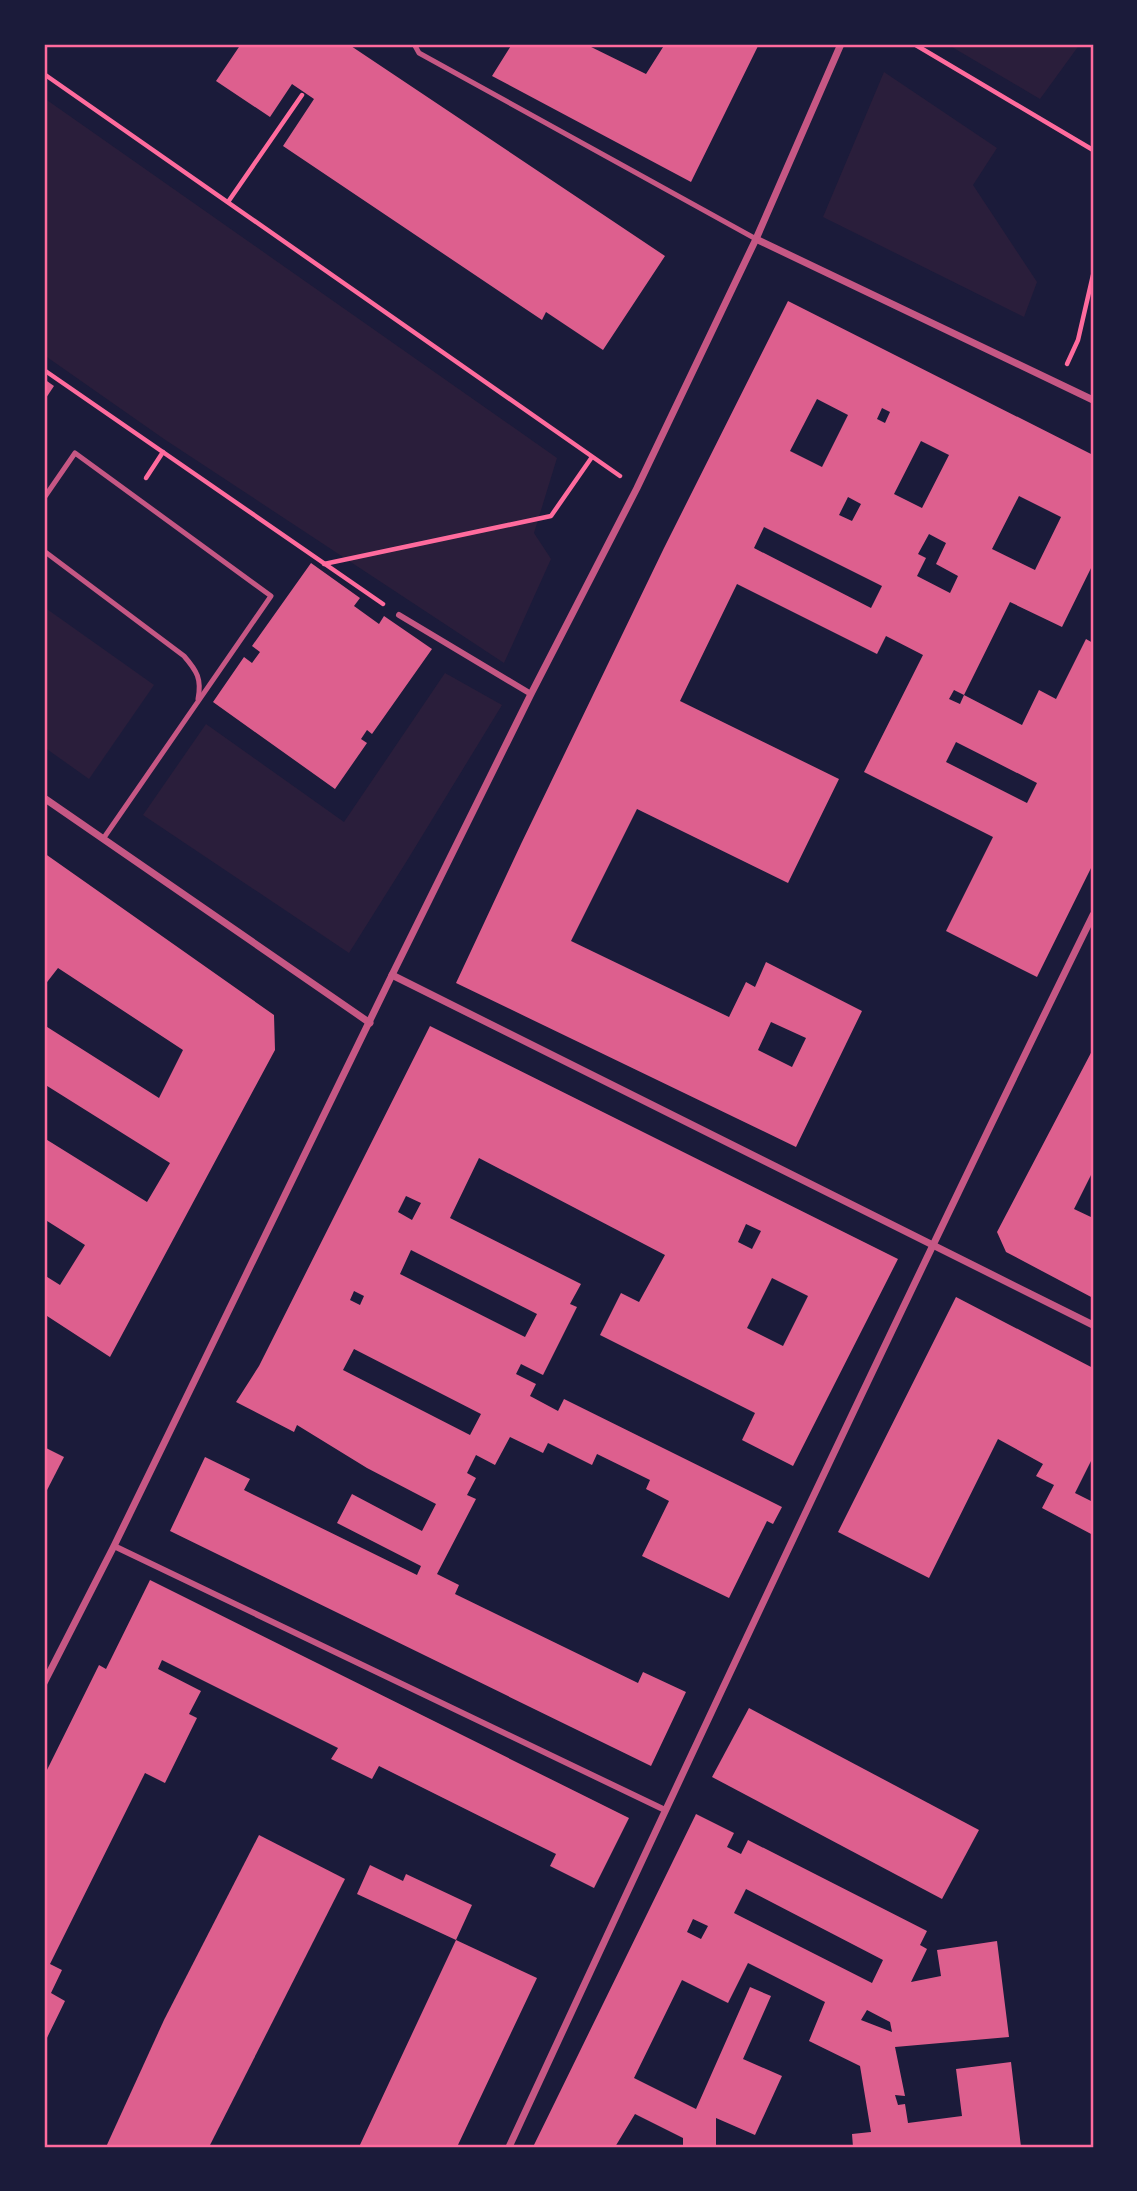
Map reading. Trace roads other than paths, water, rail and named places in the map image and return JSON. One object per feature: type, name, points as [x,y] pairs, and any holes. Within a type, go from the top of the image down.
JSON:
[{"type":"street","points":[[45,1678],[114,1546],[531,695],[637,488],[757,239],[841,44]]},
{"type":"street","points":[[757,239],[1093,400]]},
{"type":"street","points":[[399,615],[531,695]]},
{"type":"street","points":[[44,798],[370,1023]]},
{"type":"street","points":[[509,2147],[932,1243],[1093,915]]},
{"type":"street","points":[[393,975],[1093,1325]]},
{"type":"street","points":[[114,1546],[665,1810]]},
{"type":"lane","points":[[414,44],[419,53],[757,239]]},
{"type":"lane","points":[[44,498],[75,453],[271,596],[103,839]]},
{"type":"lane","points":[[44,551],[184,656],[196,670],[200,687],[197,702]]}]
